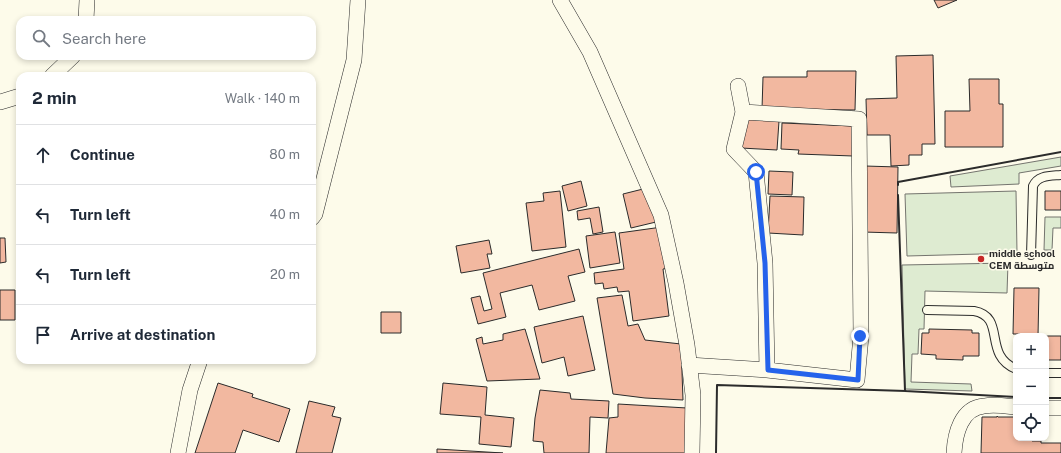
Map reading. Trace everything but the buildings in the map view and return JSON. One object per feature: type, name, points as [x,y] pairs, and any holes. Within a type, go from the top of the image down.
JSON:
[{"type":"street","points":[[86,0],[86,16]]},
{"type":"street","points":[[316,210],[354,60],[358,0]]},
{"type":"street","points":[[560,0],[590,52],[662,215],[678,291],[687,345],[693,396],[692,453]]},
{"type":"street","points":[[56,72],[69,60]]},
{"type":"street","points":[[738,86],[743,112],[734,148],[756,172],[765,263],[768,370]]},
{"type":"street","points":[[0,89],[16,97]]},
{"type":"street","points":[[0,102],[16,97]]},
{"type":"street","points":[[689,365],[768,370],[858,380],[860,336],[859,118],[743,112]]},
{"type":"street","points":[[178,453],[190,390],[199,364]]},
{"type":"street","points":[[954,453],[955,438],[959,426],[970,412],[983,406],[1013,407]]},
{"type":"street","points":[[1049,408],[1061,408]]},
{"type":"lane","points":[[1031,255],[1033,186],[1038,179],[1042,177],[1061,175]]},
{"type":"lane","points":[[927,310],[980,312],[991,321],[999,355],[1004,362],[1013,367]]},
{"type":"lane","points":[[1049,373],[1061,373]]},
{"type":"green space","points":[[1061,157],[1061,166],[1019,173],[1019,184],[951,187],[950,176]]},
{"type":"green space","points":[[1016,191],[1017,253],[907,256],[905,194]]},
{"type":"green space","points":[[1045,217],[1061,217],[1061,228],[1053,228],[1052,250],[1044,250]]},
{"type":"green space","points":[[1008,263],[1007,293],[925,291],[924,329],[919,329],[918,354],[912,354],[911,382],[971,384],[972,391],[905,389],[902,265]]},
{"type":"wall","points":[[898,185],[898,182],[1061,152]]},
{"type":"wall","points":[[898,195],[905,391],[1013,397]]},
{"type":"wall","points":[[716,453],[717,385],[906,391]]},
{"type":"wall","points":[[1049,398],[1061,398]]},
{"type":"place","name":"middle school CEM متوسطة","points":[[981,259]]},
{"type":"route","points":[[756,172],[765,263],[768,370],[858,380],[860,336]]}]
